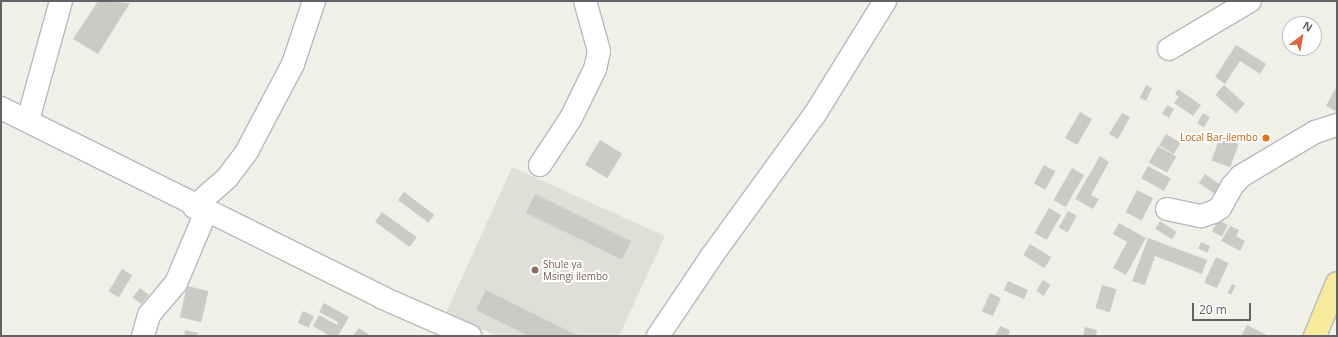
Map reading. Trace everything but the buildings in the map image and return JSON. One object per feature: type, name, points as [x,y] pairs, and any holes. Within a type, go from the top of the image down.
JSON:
[{"type":"highway","points":[[1315,336],[1337,283]]},
{"type":"street","points":[[28,120],[61,1]]},
{"type":"street","points":[[143,336],[149,316],[176,282],[200,209],[227,178],[247,151],[292,64],[314,1]]},
{"type":"street","points":[[540,165],[571,118],[594,69],[599,51],[585,1]]},
{"type":"street","points":[[658,336],[711,257],[815,114],[885,1]]},
{"type":"street","points":[[1169,49],[1250,1]]},
{"type":"street","points":[[1,108],[28,120],[200,209],[383,298],[470,336]]},
{"type":"street","points":[[1167,209],[1201,216],[1213,212],[1220,208],[1233,185],[1242,176],[1315,132],[1337,125]]},
{"type":"shaded area","points":[[512,167],[665,236],[619,336],[497,336],[446,313]]},
{"type":"place","name":"Local Bar-ilembo","points":[[1266,138]]},
{"type":"place","name":"Shule ya Msingi ilembo","points":[[535,270]]}]
